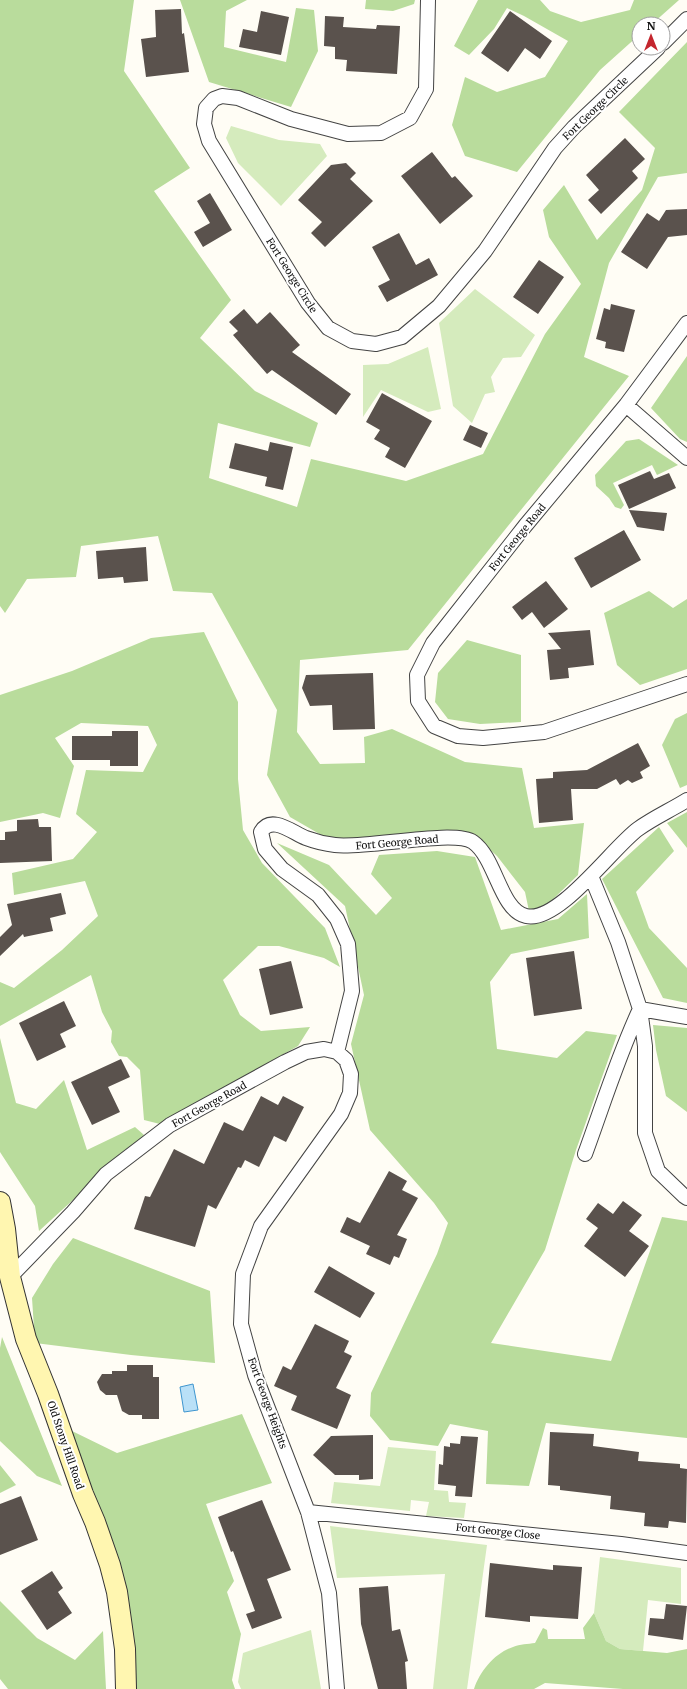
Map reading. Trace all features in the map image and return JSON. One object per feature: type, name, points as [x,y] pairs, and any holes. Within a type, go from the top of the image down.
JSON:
[{"type":"street","name":"Fort George Circle","points":[[428,0],[426,89],[410,118],[381,133],[348,134],[291,119],[238,98],[222,96],[214,100],[206,108],[204,124],[209,141],[308,303],[328,328],[352,342],[376,344],[402,337],[439,306],[484,251],[555,148],[574,127],[649,56]]},
{"type":"street","points":[[671,35],[687,19]]},
{"type":"street","name":"Fort George Road","points":[[687,323],[626,406],[525,526],[433,643],[417,675],[418,701],[434,726],[458,736],[483,738],[544,732],[687,684]]},
{"type":"street","points":[[626,406],[687,458]]},
{"type":"street","name":"Fort George Road","points":[[10,1277],[73,1212],[106,1174],[170,1125],[306,1052],[324,1049],[337,1052],[352,992],[348,944],[338,919],[318,895],[282,869],[265,849],[261,832],[263,828],[277,824],[306,838],[335,845],[374,845],[451,837],[472,841],[484,853],[514,910],[526,916],[543,915],[563,901],[591,876],[637,830],[687,800]]},
{"type":"street","points":[[591,876],[618,942],[640,1009],[645,1046],[645,1133],[658,1171],[687,1198]]},
{"type":"street","points":[[640,1009],[687,1017]]},
{"type":"street","points":[[585,1154],[625,1042],[640,1009]]},
{"type":"street","name":"Fort George Heights","points":[[337,1052],[346,1060],[351,1074],[350,1093],[341,1114],[261,1226],[243,1274],[241,1324],[255,1375],[308,1512],[329,1593],[337,1689]]},
{"type":"street","name":"Old Stony Hill Road","points":[[0,1202],[5,1230],[10,1277],[26,1340],[48,1394],[83,1494],[95,1522],[110,1565],[117,1592],[125,1649],[126,1689]]},
{"type":"street","name":"Fort George Close","points":[[308,1512],[607,1542],[687,1553]]},
{"type":"green space","points":[[0,0],[134,0],[124,71],[190,168],[154,191],[231,300],[200,338],[255,391],[318,423],[310,447],[218,423],[209,478],[297,507],[311,459],[406,481],[483,454],[545,334],[581,284],[549,237],[543,210],[564,185],[597,240],[642,190],[655,148],[619,112],[687,42],[687,173],[658,177],[609,263],[584,357],[629,376],[408,650],[300,660],[297,732],[320,764],[365,763],[364,737],[392,729],[465,762],[522,768],[534,828],[584,823],[578,875],[547,905],[529,911],[525,892],[497,856],[474,835],[356,840],[323,836],[290,817],[267,775],[277,710],[212,593],[173,591],[158,536],[81,546],[76,577],[27,579],[5,613],[0,606]]},
{"type":"green space","points":[[180,0],[247,0],[226,11],[224,47],[286,62],[296,8],[314,10],[318,51],[291,107],[209,82]]},
{"type":"green space","points":[[366,0],[415,0],[414,4],[393,11],[365,9]]},
{"type":"green space","points":[[478,0],[540,0],[550,11],[581,22],[630,10],[634,0],[679,0],[661,16],[631,16],[631,42],[600,70],[517,172],[465,156],[452,125],[465,77],[497,92],[545,77],[568,41],[507,8],[494,29],[469,55],[454,46]]},
{"type":"green space","points":[[231,126],[279,140],[320,144],[327,156],[281,206],[238,163],[226,138]]},
{"type":"green space","points":[[475,289],[535,335],[521,357],[503,358],[491,377],[495,392],[485,394],[472,423],[453,406],[439,323]]},
{"type":"green space","points":[[428,347],[441,409],[428,412],[381,390],[363,417],[363,365],[388,364]]},
{"type":"green space","points":[[687,356],[687,442],[680,439],[651,408]]},
{"type":"green space","points":[[639,439],[678,465],[657,475],[652,465],[613,483],[624,505],[621,509],[615,507],[609,498],[596,486],[595,475],[626,441]]},
{"type":"green space","points":[[649,591],[673,608],[687,599],[687,669],[640,685],[617,665],[604,613]]},
{"type":"green space","points":[[204,632],[238,702],[238,779],[243,830],[262,863],[325,928],[340,967],[324,958],[279,946],[258,946],[223,980],[240,1015],[261,1031],[310,1027],[298,1046],[160,1124],[144,1120],[140,1070],[127,1057],[119,1056],[111,1042],[112,1031],[102,1012],[91,975],[0,1026],[0,982],[14,988],[62,950],[98,916],[85,881],[14,895],[12,873],[73,859],[97,832],[76,814],[86,770],[143,772],[157,745],[148,726],[81,723],[55,738],[74,766],[60,818],[43,813],[0,822],[0,695],[72,671],[151,638]]},
{"type":"green space","points":[[467,640],[521,655],[521,722],[480,724],[448,719],[435,702],[438,673]]},
{"type":"green space","points":[[687,713],[687,785],[680,788],[662,745],[675,719]]},
{"type":"green space","points":[[687,812],[687,848],[667,823]]},
{"type":"green space","points":[[659,827],[674,851],[636,892],[649,928],[687,968],[687,1003],[663,998],[602,879]]},
{"type":"green space","points":[[277,843],[329,865],[376,915],[392,898],[371,874],[379,855],[437,851],[475,857],[501,930],[558,919],[587,894],[589,938],[511,954],[490,982],[497,1049],[557,1058],[586,1031],[617,1035],[576,1150],[545,1250],[491,1343],[611,1361],[662,1217],[687,1221],[687,1438],[546,1423],[529,1486],[486,1484],[488,1431],[450,1424],[438,1446],[390,1440],[370,1416],[371,1393],[437,1254],[448,1223],[434,1203],[370,1130],[351,1044],[364,995],[345,906]]},
{"type":"green space","points":[[653,1025],[687,1028],[687,1112],[666,1096],[656,1050]]},
{"type":"green space","points":[[0,1038],[16,1103],[36,1109],[64,1080],[87,1150],[135,1127],[144,1135],[39,1231],[35,1206],[0,1152]]},
{"type":"green space","points":[[73,1238],[210,1291],[215,1363],[131,1355],[35,1343],[32,1298],[53,1264]]},
{"type":"green space","points":[[2,1337],[62,1486],[37,1476],[0,1441],[0,1348]]},
{"type":"green space","points":[[242,1414],[272,1483],[206,1504],[234,1581],[227,1592],[241,1634],[232,1680],[235,1689],[135,1689],[116,1554],[70,1430],[117,1453]]},
{"type":"green space","points":[[388,1447],[436,1451],[434,1490],[448,1491],[449,1502],[466,1503],[464,1518],[426,1516],[429,1502],[411,1500],[410,1511],[331,1503],[334,1482],[380,1486]]},
{"type":"green space","points":[[0,1465],[16,1485],[0,1493]]},
{"type":"green space","points":[[330,1526],[487,1545],[467,1689],[433,1689],[445,1574],[337,1578]]},
{"type":"green space","points":[[600,1557],[681,1568],[681,1604],[648,1600],[643,1651],[620,1649],[606,1641],[594,1613]]},
{"type":"green space","points":[[0,1601],[37,1638],[75,1660],[103,1631],[106,1689],[8,1689],[0,1679]]},
{"type":"green space","points":[[594,1613],[606,1641],[620,1649],[667,1653],[687,1649],[687,1689],[623,1689],[545,1683],[534,1689],[474,1689],[484,1669],[494,1658],[513,1647],[535,1643],[543,1628],[547,1630],[548,1639],[585,1639],[583,1628]]},
{"type":"green space","points":[[311,1630],[321,1689],[241,1689],[238,1682],[243,1653]]},
{"type":"water","points":[[193,1384],[198,1410],[184,1412],[180,1387]]},
{"type":"building","points":[[181,9],[182,34],[184,33],[189,72],[146,77],[141,39],[156,37],[155,10]]},
{"type":"building","points":[[261,11],[289,17],[281,55],[239,47],[243,29],[257,32]]},
{"type":"building","points":[[510,11],[552,41],[540,59],[525,48],[508,72],[481,53]]},
{"type":"building","points":[[325,16],[344,17],[343,27],[376,29],[377,25],[400,26],[397,74],[346,71],[347,60],[335,59],[335,47],[324,46]]},
{"type":"building","points":[[625,138],[645,159],[632,171],[638,178],[601,214],[588,200],[599,190],[586,175]]},
{"type":"building","points":[[432,152],[452,178],[455,176],[473,196],[440,224],[401,176]]},
{"type":"building","points":[[346,163],[356,173],[350,179],[373,201],[325,247],[311,233],[322,222],[298,200],[331,165]]},
{"type":"building","points":[[210,193],[232,230],[203,247],[194,232],[210,223],[197,201]]},
{"type":"building","points":[[687,209],[687,235],[668,237],[647,269],[621,252],[647,213],[659,221],[666,210]]},
{"type":"building","points":[[399,233],[416,265],[429,258],[438,275],[387,302],[378,286],[390,280],[372,247]]},
{"type":"building","points":[[539,260],[564,277],[538,314],[513,297]]},
{"type":"building","points":[[611,304],[635,310],[624,352],[605,348],[606,342],[596,339],[604,308],[610,310]]},
{"type":"building","points":[[244,309],[257,324],[270,312],[300,345],[292,352],[351,394],[336,415],[272,370],[267,374],[233,335],[238,331],[229,322]]},
{"type":"building","points":[[382,393],[432,421],[405,468],[385,457],[390,448],[374,439],[380,430],[366,422]]},
{"type":"building","points":[[470,425],[488,433],[481,448],[463,440]]},
{"type":"building","points":[[270,442],[293,447],[283,490],[265,486],[267,477],[229,468],[235,443],[268,451]]},
{"type":"building","points":[[650,471],[654,479],[669,473],[676,488],[629,509],[618,485]]},
{"type":"building","points":[[629,510],[667,513],[664,531],[637,527]]},
{"type":"building","points":[[624,530],[641,560],[591,588],[574,558]]},
{"type":"building","points":[[146,547],[148,581],[124,583],[123,577],[98,579],[96,551]]},
{"type":"building","points":[[546,581],[568,609],[544,628],[532,612],[522,620],[512,607]]},
{"type":"building","points":[[590,630],[594,665],[568,668],[569,678],[550,680],[547,650],[561,649],[548,633]]},
{"type":"building","points":[[373,673],[375,729],[333,730],[332,705],[310,706],[302,688],[306,675]]},
{"type":"building","points":[[112,731],[138,731],[138,766],[110,766],[110,760],[72,760],[72,736],[112,736]]},
{"type":"building","points":[[638,743],[650,766],[640,772],[643,778],[632,783],[628,780],[620,785],[616,779],[597,789],[571,789],[573,820],[539,823],[536,779],[553,778],[553,772],[587,770]]},
{"type":"building","points":[[38,819],[39,827],[51,827],[52,861],[0,863],[0,840],[5,840],[5,832],[17,831],[17,820]]},
{"type":"building","points":[[61,893],[66,914],[50,918],[53,931],[24,937],[23,934],[0,956],[0,937],[12,925],[7,904]]},
{"type":"building","points":[[574,951],[582,1009],[534,1016],[526,958]]},
{"type":"building","points":[[291,961],[303,1008],[270,1015],[259,969]]},
{"type":"building","points":[[64,1001],[76,1026],[60,1034],[66,1047],[37,1061],[19,1023]]},
{"type":"building","points":[[121,1059],[130,1077],[108,1087],[120,1112],[92,1125],[71,1082]]},
{"type":"building","points":[[261,1096],[278,1105],[283,1096],[304,1107],[286,1142],[274,1136],[259,1167],[245,1160],[241,1168],[238,1167],[216,1209],[208,1205],[195,1247],[134,1229],[145,1196],[150,1197],[174,1149],[204,1164],[224,1122],[243,1131]]},
{"type":"building","points":[[389,1171],[407,1181],[402,1190],[418,1198],[397,1235],[407,1239],[399,1258],[394,1256],[390,1265],[366,1254],[370,1246],[340,1232],[347,1217],[360,1223]]},
{"type":"building","points":[[623,1201],[642,1215],[629,1231],[649,1246],[625,1277],[584,1246],[598,1228],[586,1219],[598,1203],[613,1214]]},
{"type":"building","points":[[329,1266],[375,1293],[360,1318],[314,1292]]},
{"type":"building","points":[[315,1324],[349,1341],[344,1352],[352,1356],[336,1388],[351,1395],[337,1429],[291,1410],[297,1396],[274,1386],[283,1366],[291,1370]]},
{"type":"building","points":[[127,1365],[153,1365],[153,1377],[159,1377],[159,1419],[142,1419],[142,1415],[129,1415],[122,1411],[117,1395],[106,1395],[100,1390],[97,1382],[102,1374],[112,1374],[112,1371],[127,1371]]},
{"type":"building","points":[[550,1432],[594,1434],[593,1446],[639,1452],[638,1461],[680,1464],[680,1468],[687,1469],[686,1523],[669,1521],[668,1528],[644,1526],[645,1513],[610,1509],[611,1496],[560,1490],[560,1486],[548,1485]]},
{"type":"building","points":[[373,1435],[373,1479],[359,1480],[359,1475],[335,1475],[313,1455],[331,1436]]},
{"type":"building","points":[[461,1436],[478,1437],[472,1497],[455,1496],[456,1486],[438,1484],[439,1464],[443,1465],[444,1446],[450,1447],[450,1443],[460,1444]]},
{"type":"building","points":[[21,1496],[38,1540],[0,1555],[0,1504]]},
{"type":"building","points":[[262,1500],[291,1570],[267,1579],[282,1618],[252,1629],[246,1614],[255,1611],[233,1551],[231,1552],[218,1517]]},
{"type":"building","points":[[490,1563],[553,1570],[553,1565],[582,1567],[578,1619],[530,1616],[530,1622],[485,1617]]},
{"type":"building","points":[[52,1571],[63,1588],[58,1592],[72,1613],[47,1630],[21,1591]]},
{"type":"building","points":[[388,1586],[392,1631],[400,1629],[408,1661],[405,1662],[407,1689],[378,1689],[361,1624],[359,1588]]},
{"type":"building","points":[[666,1604],[687,1606],[683,1640],[648,1635],[650,1618],[664,1619]]}]
